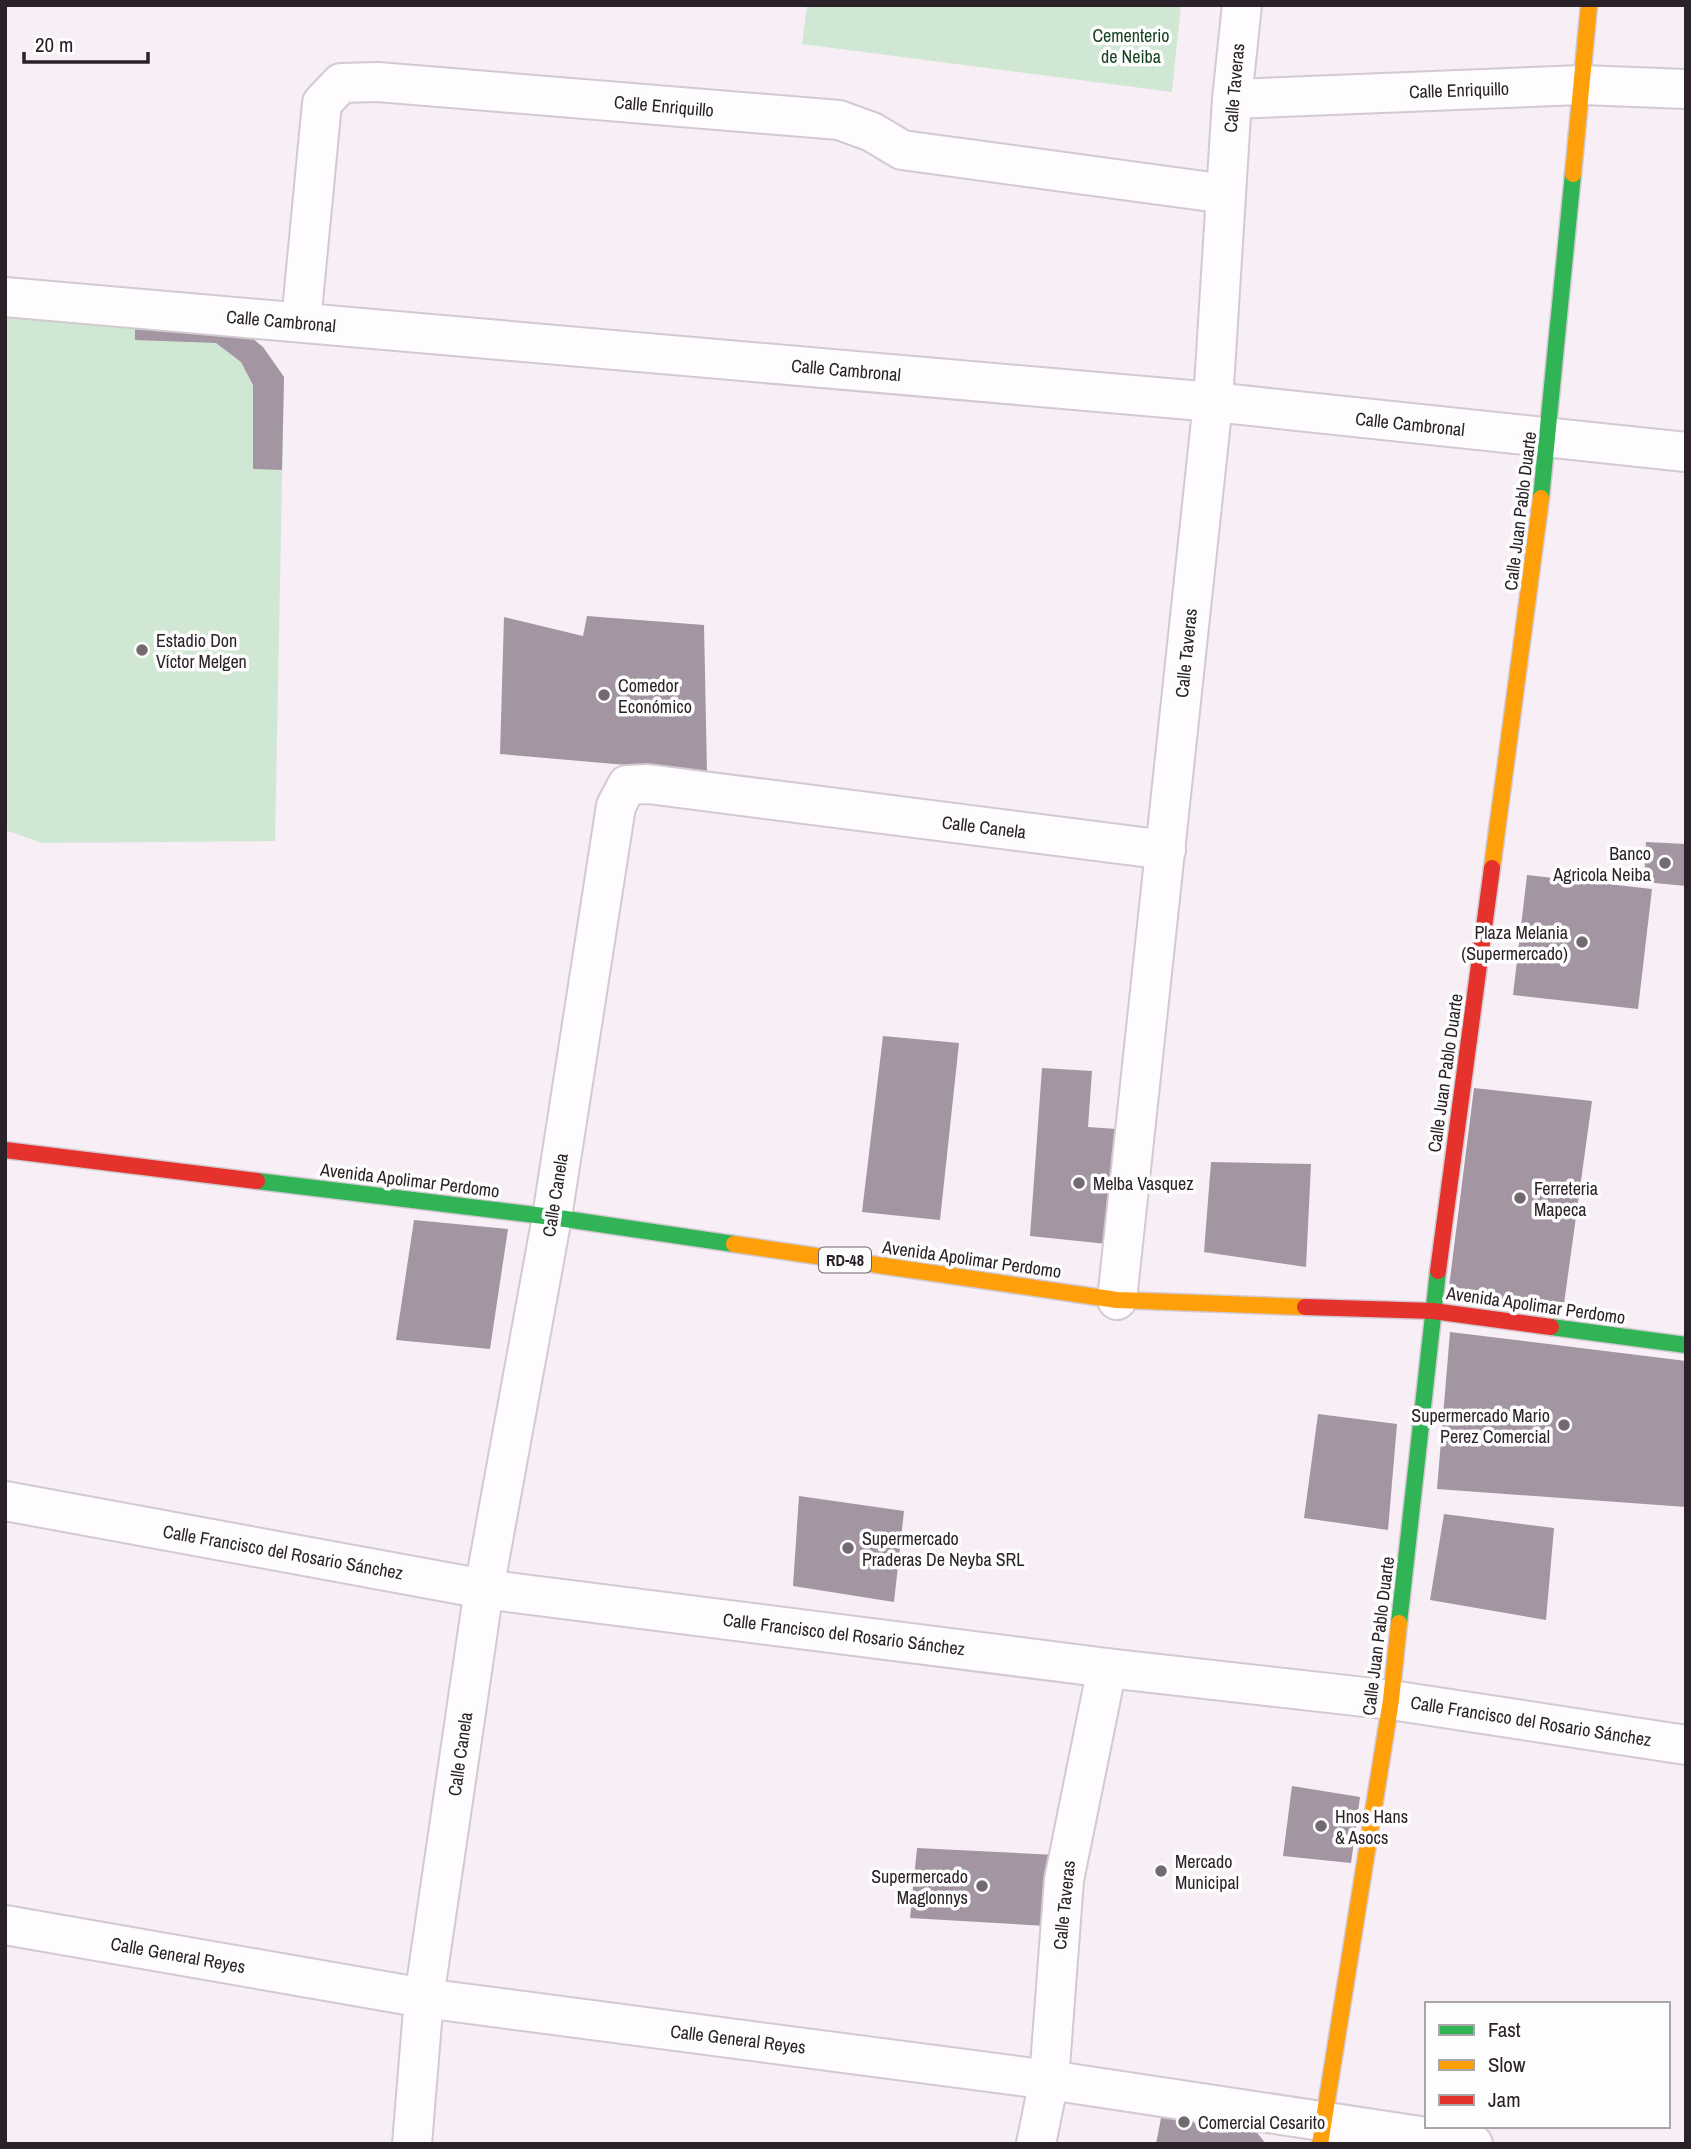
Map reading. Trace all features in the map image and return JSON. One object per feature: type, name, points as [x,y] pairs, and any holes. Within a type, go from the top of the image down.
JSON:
[{"type":"street","name":"Calle Taveras","points":[[1117,1300],[1213,402],[1232,99],[1242,5]]},
{"type":"street","name":"Calle Juan Pablo Duarte","points":[[1322,2132],[1391,1700],[1433,1311],[1549,439],[1589,5]]},
{"type":"street","name":"Calle Enriquillo","points":[[301,322],[322,103],[341,83],[378,82],[839,120],[872,132],[902,150],[1226,194]]},
{"type":"street","name":"Calle Enriquillo","points":[[1232,99],[1582,85],[1686,89]]},
{"type":"street","name":"Calle Cambronal","points":[[5,296],[1213,402],[1686,452]]},
{"type":"street","name":"Calle Canela","points":[[412,2144],[424,1998],[484,1589],[552,1217],[616,806],[627,785],[648,785],[1166,850]]},
{"type":"street","name":"Avenida Apolimar Perdomo","points":[[5,1150],[552,1217],[1117,1300],[1433,1311],[1686,1345]]},
{"type":"street","name":"Calle Francisco del Rosario Sánchez","points":[[5,1501],[484,1589],[1108,1668],[1391,1700],[1686,1745]]},
{"type":"street","name":"Calle Taveras","points":[[1036,2144],[1049,2080],[1064,1880],[1108,1668]]},
{"type":"street","name":"Calle General Reyes","points":[[5,1925],[424,1998],[1049,2080],[1322,2132],[1473,2144]]},
{"type":"green space","name":"Cementerio de Neiba","points":[[807,5],[1181,5],[1172,92],[802,44]]},
{"type":"green space","name":"Estadio Don Víctor Melgen","points":[[5,315],[232,322],[263,347],[284,377],[275,841],[42,843],[5,830]]},
{"type":"building","points":[[135,319],[232,322],[263,347],[284,377],[282,470],[253,469],[253,385],[241,362],[216,343],[135,340]]},
{"type":"building","name":"Comedor Económico","points":[[587,616],[704,625],[707,772],[500,754],[504,617],[583,636]]},
{"type":"building","name":"Banco Agricola Neiba","points":[[1646,842],[1686,844],[1686,886],[1644,882]]},
{"type":"building","name":"Plaza Melania (Supermercado)","points":[[1527,875],[1652,889],[1638,1009],[1513,995]]},
{"type":"building","points":[[883,1036],[959,1043],[940,1220],[862,1212]]},
{"type":"building","name":"Melba Vasquez","points":[[1042,1068],[1092,1071],[1088,1127],[1130,1130],[1117,1245],[1030,1236]]},
{"type":"building","name":"Ferreteria Mapeca","points":[[1474,1088],[1592,1101],[1563,1311],[1448,1295]]},
{"type":"building","points":[[1211,1162],[1311,1164],[1306,1267],[1204,1252]]},
{"type":"building","points":[[414,1220],[508,1229],[490,1349],[396,1340]]},
{"type":"building","name":"Supermercado Mario Perez Comercial","points":[[1450,1332],[1686,1361],[1686,1507],[1437,1489]]},
{"type":"building","points":[[1318,1414],[1397,1424],[1388,1530],[1304,1518]]},
{"type":"building","name":"Supermercado Praderas De Neyba SRL","points":[[799,1496],[904,1511],[894,1602],[793,1586]]},
{"type":"building","points":[[1444,1514],[1554,1528],[1546,1620],[1430,1600]]},
{"type":"building","name":"Hnos Hans & Asocs","points":[[1292,1786],[1360,1797],[1351,1863],[1283,1856]]},
{"type":"building","name":"Supermercado Maglonnys","points":[[917,1848],[1056,1855],[1046,1926],[910,1918]]},
{"type":"building","name":"Comercial Cesarito","points":[[1162,2113],[1255,2130],[1266,2144],[1156,2144]]},
{"type":"traffic: fast","points":[[1541,498],[1573,174]]},
{"type":"traffic: fast","points":[[257,1181],[552,1217],[734,1244]]},
{"type":"traffic: fast","points":[[1399,1623],[1438,1271]]},
{"type":"traffic: fast","points":[[1551,1327],[1686,1345]]},
{"type":"traffic: slow","points":[[1573,174],[1589,5]]},
{"type":"traffic: slow","points":[[1492,868],[1541,498]]},
{"type":"traffic: slow","points":[[734,1244],[1117,1300],[1305,1307]]},
{"type":"traffic: slow","points":[[1320,2144],[1391,1700],[1399,1623]]},
{"type":"traffic: jam","points":[[1438,1271],[1492,868]]},
{"type":"traffic: jam","points":[[5,1150],[257,1181]]},
{"type":"traffic: jam","points":[[1305,1307],[1433,1311],[1551,1327]]},
{"type":"place","name":"Estadio Don Víctor Melgen","points":[[142,650]]},
{"type":"place","name":"Comedor Económico","points":[[604,695]]},
{"type":"place","name":"Banco Agricola Neiba","points":[[1665,863]]},
{"type":"place","name":"Plaza Melania (Supermercado)","points":[[1582,942]]},
{"type":"place","name":"Melba Vasquez","points":[[1079,1183]]},
{"type":"place","name":"Ferreteria Mapeca","points":[[1520,1198]]},
{"type":"place","name":"Supermercado Mario Perez Comercial","points":[[1564,1425]]},
{"type":"place","name":"Supermercado Praderas De Neyba SRL","points":[[848,1548]]},
{"type":"place","name":"Hnos Hans & Asocs","points":[[1321,1826]]},
{"type":"place","name":"Mercado Municipal","points":[[1161,1871]]},
{"type":"place","name":"Supermercado Maglonnys","points":[[982,1886]]},
{"type":"place","name":"Comercial Cesarito","points":[[1184,2122]]}]
